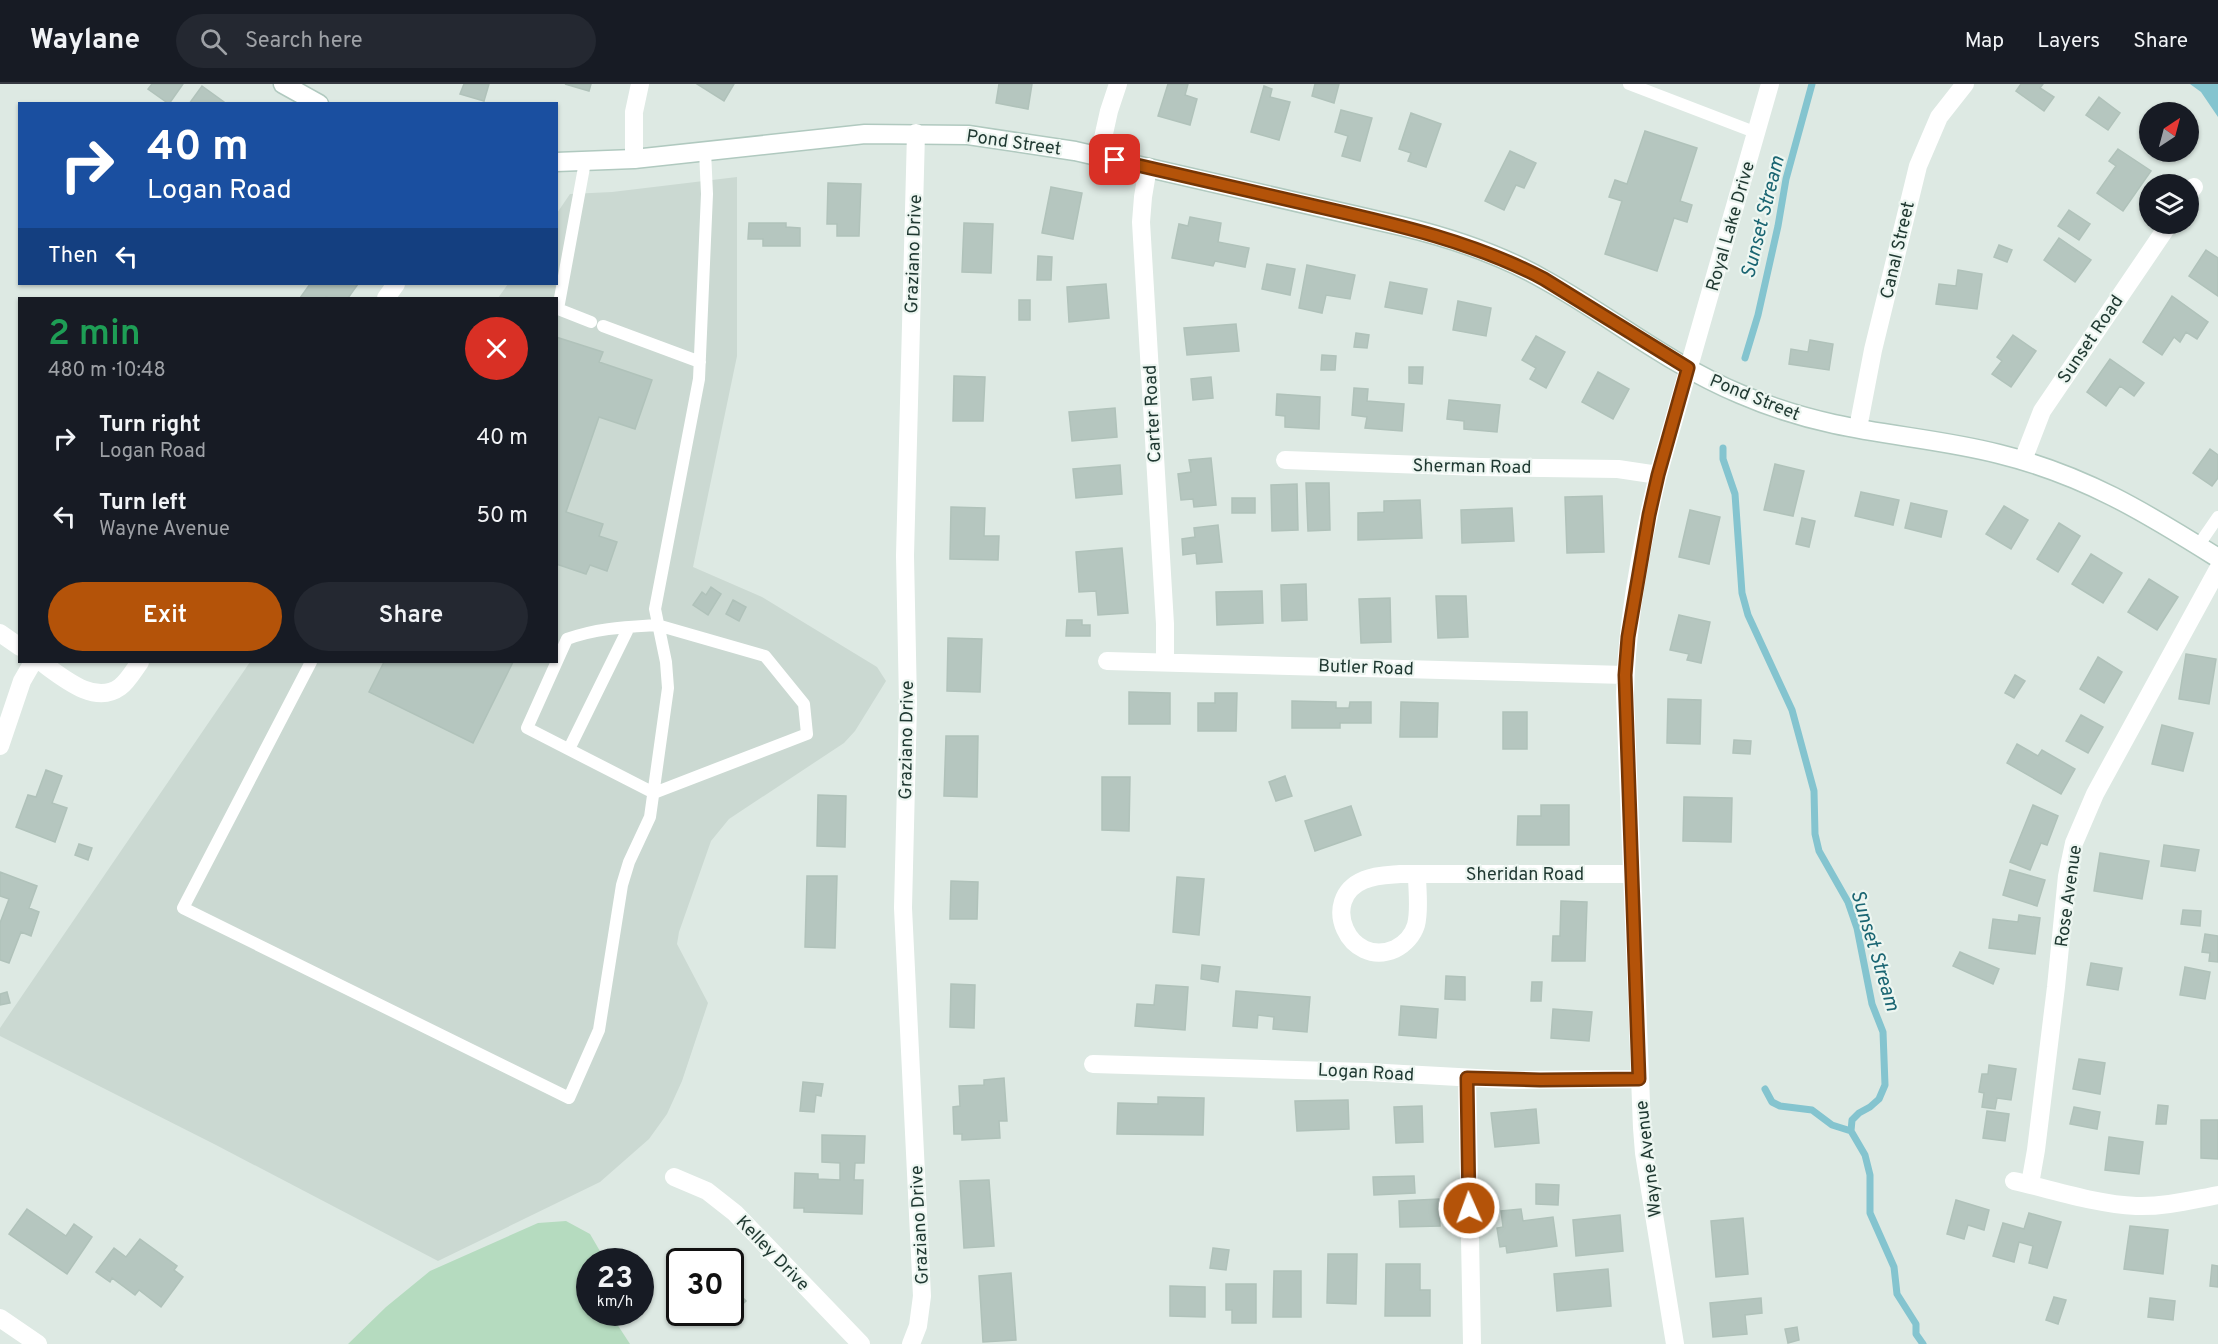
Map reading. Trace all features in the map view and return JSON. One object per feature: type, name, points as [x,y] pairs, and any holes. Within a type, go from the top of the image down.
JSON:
[{"type":"street","points":[[282,84],[315,102]]},
{"type":"street","points":[[634,159],[634,112],[640,84]]},
{"type":"street","points":[[1099,156],[1109,111],[1118,84]]},
{"type":"street","name":"Royal Lake Drive","points":[[1688,368],[1770,84]]},
{"type":"street","name":"Canal Street","points":[[1857,428],[1873,350],[1918,166],[1939,117],[1965,84]]},
{"type":"street","name":"Pond Street","points":[[558,162],[634,159],[842,136],[916,133],[995,138],[1099,156],[1401,226],[1474,248],[1521,267],[1688,368],[1738,393],[1812,419],[1950,444],[2054,469],[2131,505],[2218,558]]},
{"type":"street","name":"Graziano Drive","points":[[911,1344],[918,1326],[922,1296],[903,908],[908,703],[905,556],[916,133]]},
{"type":"street","name":"Carter Road","points":[[1148,168],[1141,222],[1165,624],[1165,662]]},
{"type":"street","name":"Sunset Road","points":[[2023,460],[2042,411],[2162,234]]},
{"type":"street","name":"Wayne Avenue","points":[[1675,1344],[1644,1153],[1639,1079],[1625,675],[1628,637],[1645,537],[1658,475],[1688,368]]},
{"type":"street","name":"Sherman Road","points":[[1285,460],[1618,469],[1658,475]]},
{"type":"street","name":"Rose Avenue","points":[[2218,569],[2095,794],[2074,843],[2067,876],[2036,1150],[2022,1183],[2135,1206],[2170,1204],[2218,1195]]},
{"type":"street","points":[[0,633],[18,645]]},
{"type":"street","name":"Butler Road","points":[[1107,661],[1625,675]]},
{"type":"street","points":[[0,746],[22,681],[32,663]]},
{"type":"street","points":[[42,663],[77,686],[94,692],[114,691],[122,686],[139,663]]},
{"type":"street","name":"Sheridan Road","points":[[1417,874],[1416,923],[1412,934],[1404,943],[1393,950],[1379,952],[1364,949],[1352,940],[1344,928],[1341,913],[1345,898],[1354,886],[1372,877],[1417,874],[1632,874]]},
{"type":"street","name":"Logan Road","points":[[1093,1064],[1367,1072],[1467,1078],[1639,1079]]},
{"type":"street","points":[[1467,1078],[1472,1344]]},
{"type":"street","name":"Kelley Drive","points":[[674,1177],[707,1191],[735,1213],[861,1344]]},
{"type":"street","points":[[0,1318],[38,1344]]},
{"type":"lane","points":[[1629,84],[1757,133]]},
{"type":"lane","points":[[310,663],[183,908],[569,1098],[599,1030],[622,885],[629,862],[650,818],[654,793],[668,682],[666,662],[657,625],[656,598],[693,417],[700,362],[707,194],[705,151]]},
{"type":"lane","points":[[585,162],[558,309],[700,362]]},
{"type":"lane","points":[[2198,546],[2218,517]]},
{"type":"lane","points":[[556,663],[527,728],[654,793],[807,734],[804,704],[765,656],[657,625],[588,631],[567,639],[558,659]]},
{"type":"lane","points":[[569,749],[629,627]]},
{"type":"shaded area","points":[[737,177],[737,356],[693,567],[762,597],[877,667],[886,681],[855,731],[844,743],[729,819],[711,841],[679,932],[677,944],[708,1003],[682,1081],[667,1114],[649,1139],[600,1182],[438,1261],[0,1036],[0,1028],[249,663],[558,663],[558,297],[499,297],[507,285],[558,285],[558,212],[570,194],[612,192]]},
{"type":"green space","points":[[566,1221],[590,1234],[598,1248],[576,1248],[576,1326],[618,1326],[630,1344],[348,1344],[386,1307],[430,1271],[538,1223]]},
{"type":"water","points":[[2190,84],[2218,84],[2218,117],[2201,92]]},
{"type":"building","points":[[152,84],[183,84],[170,102],[166,102],[148,89]]},
{"type":"building","points":[[464,84],[489,84],[484,101],[460,94]]},
{"type":"building","points":[[565,84],[591,84],[589,91]]},
{"type":"building","points":[[697,84],[734,84],[724,101]]},
{"type":"building","points":[[999,84],[1032,84],[1028,109],[996,103]]},
{"type":"building","points":[[1168,84],[1188,84],[1185,95],[1197,99],[1190,125],[1158,116]]},
{"type":"building","points":[[1315,84],[1339,84],[1334,103],[1312,96]]},
{"type":"building","points":[[2021,84],[2043,84],[2040,88],[2054,97],[2044,111],[2016,91]]},
{"type":"building","points":[[202,86],[224,102],[190,102]]},
{"type":"building","points":[[1264,86],[1272,89],[1270,97],[1290,102],[1279,140],[1251,132]]},
{"type":"building","points":[[2099,97],[2120,113],[2108,130],[2086,115]]},
{"type":"building","points":[[1341,110],[1372,118],[1360,161],[1342,156],[1348,136],[1335,132]]},
{"type":"building","points":[[1411,113],[1441,124],[1426,167],[1408,161],[1411,153],[1399,149]]},
{"type":"building","points":[[1645,131],[1697,148],[1680,201],[1692,205],[1687,222],[1674,218],[1657,271],[1605,254],[1622,201],[1609,197],[1615,180],[1627,184]]},
{"type":"building","points":[[2118,149],[2151,171],[2149,174],[2139,174],[2139,188],[2123,211],[2097,193],[2116,166],[2109,161]]},
{"type":"building","points":[[1510,151],[1536,163],[1524,188],[1516,185],[1504,210],[1485,201]]},
{"type":"building","points":[[828,183],[861,184],[859,236],[837,236],[837,224],[827,224]]},
{"type":"building","points":[[1051,187],[1082,193],[1073,239],[1042,233]]},
{"type":"building","points":[[2069,210],[2090,224],[2079,240],[2058,226]]},
{"type":"building","points":[[1190,217],[1221,223],[1218,242],[1249,248],[1245,267],[1215,261],[1213,266],[1172,258],[1179,224],[1188,226]]},
{"type":"building","points":[[749,223],[786,223],[786,227],[800,228],[800,246],[763,246],[763,239],[748,239]]},
{"type":"building","points":[[964,223],[993,224],[991,273],[962,272]]},
{"type":"building","points":[[2059,238],[2091,260],[2075,282],[2044,260]]},
{"type":"building","points":[[1999,245],[2012,250],[2007,262],[1994,257]]},
{"type":"building","points":[[2206,250],[2218,258],[2218,296],[2189,276]]},
{"type":"building","points":[[1038,256],[1052,257],[1051,280],[1037,280]]},
{"type":"building","points":[[1267,264],[1295,269],[1290,295],[1262,289]]},
{"type":"building","points":[[1307,265],[1355,275],[1350,299],[1326,295],[1322,313],[1299,308]]},
{"type":"building","points":[[1958,270],[1982,274],[1977,309],[1936,304],[1939,284],[1956,286]]},
{"type":"building","points":[[1390,282],[1427,289],[1422,314],[1385,307]]},
{"type":"building","points":[[1106,284],[1109,318],[1069,322],[1067,287]]},
{"type":"building","points":[[309,285],[357,285],[349,297],[301,297]]},
{"type":"building","points":[[2172,296],[2208,322],[2197,339],[2186,332],[2180,342],[2174,337],[2162,355],[2143,342]]},
{"type":"building","points":[[1019,300],[1030,300],[1030,320],[1019,320]]},
{"type":"building","points":[[1458,301],[1491,308],[1486,336],[1453,330]]},
{"type":"building","points":[[1236,324],[1239,351],[1187,355],[1184,328]]},
{"type":"building","points":[[1356,333],[1369,335],[1367,348],[1354,347]]},
{"type":"building","points":[[2013,335],[2036,351],[2011,387],[1992,374],[2002,361],[1997,357]]},
{"type":"building","points":[[1536,336],[1565,352],[1546,388],[1530,379],[1536,368],[1522,360]]},
{"type":"building","points":[[558,338],[603,352],[599,362],[652,380],[635,429],[599,417],[566,512],[603,524],[599,536],[617,542],[607,571],[590,565],[586,574],[558,565]]},
{"type":"building","points":[[1810,340],[1833,344],[1829,370],[1789,364],[1791,349],[1808,352]]},
{"type":"building","points":[[1322,355],[1336,356],[1335,370],[1321,370]]},
{"type":"building","points":[[2110,359],[2144,383],[2134,396],[2120,386],[2106,406],[2087,392]]},
{"type":"building","points":[[1409,367],[1423,367],[1422,384],[1409,383]]},
{"type":"building","points":[[1598,372],[1629,389],[1613,419],[1582,402]]},
{"type":"building","points":[[954,376],[985,377],[983,421],[953,421]]},
{"type":"building","points":[[1211,377],[1213,398],[1193,400],[1191,379]]},
{"type":"building","points":[[1354,388],[1368,389],[1367,401],[1404,404],[1402,431],[1365,428],[1367,417],[1352,415]]},
{"type":"building","points":[[1277,394],[1320,397],[1319,429],[1285,427],[1285,416],[1276,415]]},
{"type":"building","points":[[1449,400],[1500,405],[1497,432],[1464,429],[1464,421],[1447,419]]},
{"type":"building","points":[[1115,408],[1117,437],[1072,441],[1069,412]]},
{"type":"building","points":[[2210,449],[2218,455],[2218,478],[2212,486],[2193,473]]},
{"type":"building","points":[[1211,458],[1216,505],[1194,507],[1193,499],[1181,500],[1178,474],[1191,472],[1189,460]]},
{"type":"building","points":[[1775,464],[1804,471],[1793,516],[1764,510]]},
{"type":"building","points":[[1120,465],[1122,494],[1076,498],[1073,469]]},
{"type":"building","points":[[1306,483],[1329,483],[1330,530],[1308,531]]},
{"type":"building","points":[[1297,484],[1298,530],[1272,531],[1271,485]]},
{"type":"building","points":[[1861,492],[1899,500],[1893,525],[1855,516]]},
{"type":"building","points":[[1602,496],[1604,552],[1567,553],[1565,497]]},
{"type":"building","points":[[1232,498],[1255,498],[1255,513],[1232,513]]},
{"type":"building","points":[[1420,500],[1422,538],[1358,540],[1358,513],[1384,512],[1384,501]]},
{"type":"building","points":[[1911,503],[1947,511],[1941,537],[1905,528]]},
{"type":"building","points":[[2004,506],[2028,520],[2011,549],[1986,534]]},
{"type":"building","points":[[951,507],[985,508],[984,536],[999,536],[998,560],[950,559]]},
{"type":"building","points":[[1512,508],[1514,541],[1462,543],[1461,510]]},
{"type":"building","points":[[1690,510],[1720,517],[1709,564],[1679,557]]},
{"type":"building","points":[[1802,518],[1815,521],[1809,547],[1796,544]]},
{"type":"building","points":[[2059,523],[2080,536],[2058,572],[2037,559]]},
{"type":"building","points":[[1218,525],[1222,562],[1197,564],[1196,553],[1183,555],[1182,539],[1195,537],[1194,528]]},
{"type":"building","points":[[1122,548],[1128,613],[1098,615],[1096,591],[1079,592],[1076,552]]},
{"type":"building","points":[[2091,554],[2122,573],[2103,603],[2072,584]]},
{"type":"building","points":[[2149,579],[2178,597],[2157,630],[2128,612]]},
{"type":"building","points":[[1306,584],[1307,620],[1282,621],[1281,585]]},
{"type":"building","points":[[711,587],[721,594],[708,615],[693,605],[702,592],[706,595]]},
{"type":"building","points":[[1262,591],[1263,623],[1217,625],[1216,592]]},
{"type":"building","points":[[1436,596],[1466,596],[1468,637],[1438,638]]},
{"type":"building","points":[[1390,598],[1391,642],[1361,643],[1359,599]]},
{"type":"building","points":[[733,600],[746,607],[739,621],[726,614]]},
{"type":"building","points":[[1679,615],[1710,622],[1701,663],[1687,660],[1689,654],[1670,650]]},
{"type":"building","points":[[1067,620],[1082,620],[1082,625],[1090,625],[1090,636],[1066,636]]},
{"type":"building","points":[[948,638],[982,639],[980,692],[947,691]]},
{"type":"building","points":[[2186,654],[2216,659],[2209,704],[2179,699]]},
{"type":"building","points":[[2098,657],[2122,672],[2104,703],[2080,689]]},
{"type":"building","points":[[384,663],[513,663],[473,743],[369,692]]},
{"type":"building","points":[[2015,675],[2025,681],[2014,698],[2005,693]]},
{"type":"building","points":[[1129,692],[1170,693],[1170,724],[1129,724]]},
{"type":"building","points":[[1215,693],[1237,693],[1236,731],[1198,731],[1198,703],[1215,703]]},
{"type":"building","points":[[1668,699],[1701,700],[1700,744],[1667,743]]},
{"type":"building","points":[[1292,701],[1336,702],[1336,708],[1349,708],[1350,702],[1371,702],[1371,723],[1340,723],[1340,728],[1292,728]]},
{"type":"building","points":[[1401,702],[1438,703],[1437,737],[1400,737]]},
{"type":"building","points":[[1503,712],[1527,712],[1527,749],[1503,749]]},
{"type":"building","points":[[2081,715],[2103,727],[2088,753],[2066,741]]},
{"type":"building","points":[[2162,725],[2193,733],[2183,771],[2152,764]]},
{"type":"building","points":[[946,736],[978,736],[977,797],[944,796]]},
{"type":"building","points":[[1734,740],[1751,741],[1750,754],[1733,753]]},
{"type":"building","points":[[2017,744],[2038,756],[2042,750],[2075,769],[2061,794],[2007,763]]},
{"type":"building","points":[[46,770],[62,776],[52,803],[67,808],[55,842],[16,827],[28,795],[36,797]]},
{"type":"building","points":[[1285,776],[1292,796],[1276,801],[1269,782]]},
{"type":"building","points":[[1102,777],[1130,777],[1129,831],[1102,830]]},
{"type":"building","points":[[818,795],[846,796],[845,847],[817,846]]},
{"type":"building","points":[[1684,797],[1732,798],[1731,842],[1683,841]]},
{"type":"building","points":[[1541,805],[1569,805],[1569,845],[1517,845],[1518,816],[1541,816]]},
{"type":"building","points":[[2033,805],[2058,816],[2047,845],[2041,843],[2030,870],[2010,862]]},
{"type":"building","points":[[1351,806],[1361,835],[1315,851],[1305,821]]},
{"type":"building","points":[[79,844],[92,848],[88,860],[75,855]]},
{"type":"building","points":[[2164,845],[2199,850],[2195,871],[2161,866]]},
{"type":"building","points":[[2100,853],[2149,861],[2142,899],[2094,891]]},
{"type":"building","points":[[2010,870],[2045,880],[2037,906],[2003,895]]},
{"type":"building","points":[[0,872],[37,886],[29,908],[39,912],[31,936],[21,932],[9,963],[0,960],[0,923],[9,899],[0,896]]},
{"type":"building","points":[[807,876],[837,876],[835,948],[805,947]]},
{"type":"building","points":[[1177,877],[1204,879],[1199,935],[1173,932]]},
{"type":"building","points":[[951,881],[978,882],[977,919],[950,919]]},
{"type":"building","points":[[1561,901],[1587,902],[1585,961],[1552,961],[1553,936],[1560,936]]},
{"type":"building","points":[[2183,910],[2201,911],[2200,926],[2181,924]]},
{"type":"building","points":[[2019,915],[2040,918],[2035,954],[1989,948],[1993,919],[2018,922]]},
{"type":"building","points":[[2205,934],[2218,936],[2218,962],[2209,961],[2210,953],[2202,952]]},
{"type":"building","points":[[1960,952],[1999,969],[1993,984],[1953,966]]},
{"type":"building","points":[[2091,963],[2122,968],[2118,990],[2087,985]]},
{"type":"building","points":[[1202,965],[1220,967],[1218,982],[1201,979]]},
{"type":"building","points":[[2185,967],[2210,972],[2205,999],[2180,995]]},
{"type":"building","points":[[1446,976],[1465,977],[1465,1000],[1445,999]]},
{"type":"building","points":[[1532,982],[1542,982],[1541,1001],[1531,1001]]},
{"type":"building","points":[[951,984],[975,985],[974,1028],[950,1027]]},
{"type":"building","points":[[1156,985],[1188,987],[1185,1030],[1135,1026],[1137,1004],[1154,1005]]},
{"type":"building","points":[[1236,991],[1310,997],[1307,1032],[1273,1029],[1274,1017],[1258,1015],[1257,1028],[1233,1026]]},
{"type":"building","points":[[7,992],[10,1003],[0,1005],[0,994]]},
{"type":"building","points":[[1401,1006],[1438,1009],[1436,1038],[1399,1035]]},
{"type":"building","points":[[1553,1009],[1592,1012],[1589,1041],[1551,1038]]},
{"type":"building","points":[[2079,1059],[2105,1063],[2100,1094],[2073,1089]]},
{"type":"building","points":[[1989,1065],[2016,1069],[2011,1100],[1997,1098],[1995,1109],[1982,1107],[1984,1093],[1979,1092],[1982,1074],[1988,1074]]},
{"type":"building","points":[[1004,1078],[1007,1121],[999,1121],[1000,1138],[962,1140],[962,1134],[954,1134],[953,1107],[960,1106],[959,1086],[984,1085],[984,1080]]},
{"type":"building","points":[[803,1082],[823,1084],[821,1096],[816,1095],[814,1112],[800,1111]]},
{"type":"building","points":[[1158,1097],[1204,1098],[1203,1135],[1117,1134],[1118,1103],[1158,1104]]},
{"type":"building","points":[[1348,1100],[1349,1129],[1297,1131],[1295,1101]]},
{"type":"building","points":[[2158,1105],[2168,1106],[2166,1124],[2156,1124]]},
{"type":"building","points":[[1422,1106],[1423,1142],[1396,1143],[1394,1107]]},
{"type":"building","points":[[2074,1107],[2100,1112],[2097,1129],[2070,1124]]},
{"type":"building","points":[[1536,1109],[1539,1143],[1495,1147],[1491,1113]]},
{"type":"building","points":[[1987,1111],[2009,1114],[2005,1141],[1983,1138]]},
{"type":"building","points":[[2201,1120],[2218,1120],[2218,1159],[2201,1158]]},
{"type":"building","points":[[822,1135],[865,1136],[864,1163],[855,1163],[854,1180],[863,1180],[862,1214],[804,1212],[804,1208],[794,1208],[795,1173],[818,1174],[818,1179],[840,1180],[840,1163],[822,1162]]},
{"type":"building","points":[[2109,1137],[2143,1142],[2139,1174],[2105,1170]]},
{"type":"building","points":[[1414,1176],[1415,1193],[1374,1195],[1373,1177]]},
{"type":"building","points":[[989,1180],[994,1246],[964,1248],[960,1181]]},
{"type":"building","points":[[1536,1184],[1559,1185],[1558,1205],[1536,1204]]},
{"type":"building","points":[[1439,1199],[1440,1226],[1400,1227],[1399,1201]]},
{"type":"building","points":[[1956,1200],[1989,1210],[1984,1230],[1968,1225],[1964,1239],[1947,1234]]},
{"type":"building","points":[[27,1209],[66,1236],[74,1224],[92,1237],[67,1274],[9,1234]]},
{"type":"building","points":[[1521,1209],[1523,1221],[1553,1217],[1557,1246],[1507,1253],[1506,1246],[1500,1247],[1497,1228],[1503,1227],[1501,1211]]},
{"type":"building","points":[[2029,1213],[2061,1222],[2047,1268],[2029,1263],[2033,1246],[2019,1242],[2014,1262],[1993,1256],[2003,1223],[2024,1229]]},
{"type":"building","points":[[1620,1215],[1623,1251],[1576,1256],[1573,1220]]},
{"type":"building","points":[[1743,1218],[1748,1274],[1716,1277],[1711,1221]]},
{"type":"building","points":[[2130,1226],[2168,1230],[2163,1274],[2124,1269]]},
{"type":"building","points":[[140,1239],[177,1266],[174,1270],[183,1277],[161,1307],[139,1290],[135,1295],[112,1278],[110,1282],[96,1272],[114,1248],[126,1257]]},
{"type":"building","points":[[1213,1248],[1229,1250],[1226,1270],[1210,1268]]},
{"type":"building","points":[[1328,1254],[1357,1254],[1356,1304],[1327,1303]]},
{"type":"building","points":[[1386,1264],[1420,1264],[1420,1290],[1430,1290],[1430,1316],[1385,1316]]},
{"type":"building","points":[[2212,1265],[2218,1266],[2218,1287],[2210,1286]]},
{"type":"building","points":[[1608,1269],[1611,1306],[1557,1311],[1554,1274]]},
{"type":"building","points":[[1274,1271],[1301,1271],[1301,1317],[1273,1317]]},
{"type":"building","points":[[1011,1273],[1016,1340],[983,1342],[979,1276]]},
{"type":"building","points":[[1226,1284],[1256,1284],[1256,1323],[1232,1323],[1232,1310],[1226,1310]]},
{"type":"building","points":[[1170,1286],[1205,1287],[1205,1317],[1170,1316]]},
{"type":"building","points":[[2054,1297],[2066,1300],[2058,1324],[2046,1320]]},
{"type":"building","points":[[1761,1298],[1762,1313],[1745,1315],[1747,1334],[1713,1337],[1710,1303]]},
{"type":"building","points":[[2150,1298],[2175,1301],[2173,1320],[2148,1317]]},
{"type":"building","points":[[1797,1327],[1799,1340],[1788,1343],[1785,1329]]},
{"type":"waterway","name":"Sunset Stream","points":[[1745,358],[1758,315],[1786,179],[1812,84]]},
{"type":"waterway","name":"Sunset Stream","points":[[1723,448],[1723,459],[1735,494],[1742,593],[1748,615],[1792,710],[1814,791],[1815,834],[1819,851],[1848,902],[1857,928],[1872,1004],[1883,1032],[1885,1085],[1879,1099],[1852,1120],[1851,1131],[1865,1155],[1870,1175],[1870,1213],[1894,1267],[1897,1294],[1916,1324],[1916,1334],[1923,1344]]},
{"type":"waterway","points":[[1765,1089],[1772,1102],[1780,1106],[1812,1110],[1832,1125],[1851,1131]]},
{"type":"route","points":[[1115,160],[1427,232],[1474,248],[1544,279],[1688,368],[1649,515],[1628,637],[1625,675],[1639,1079],[1467,1078],[1469,1208]]}]
